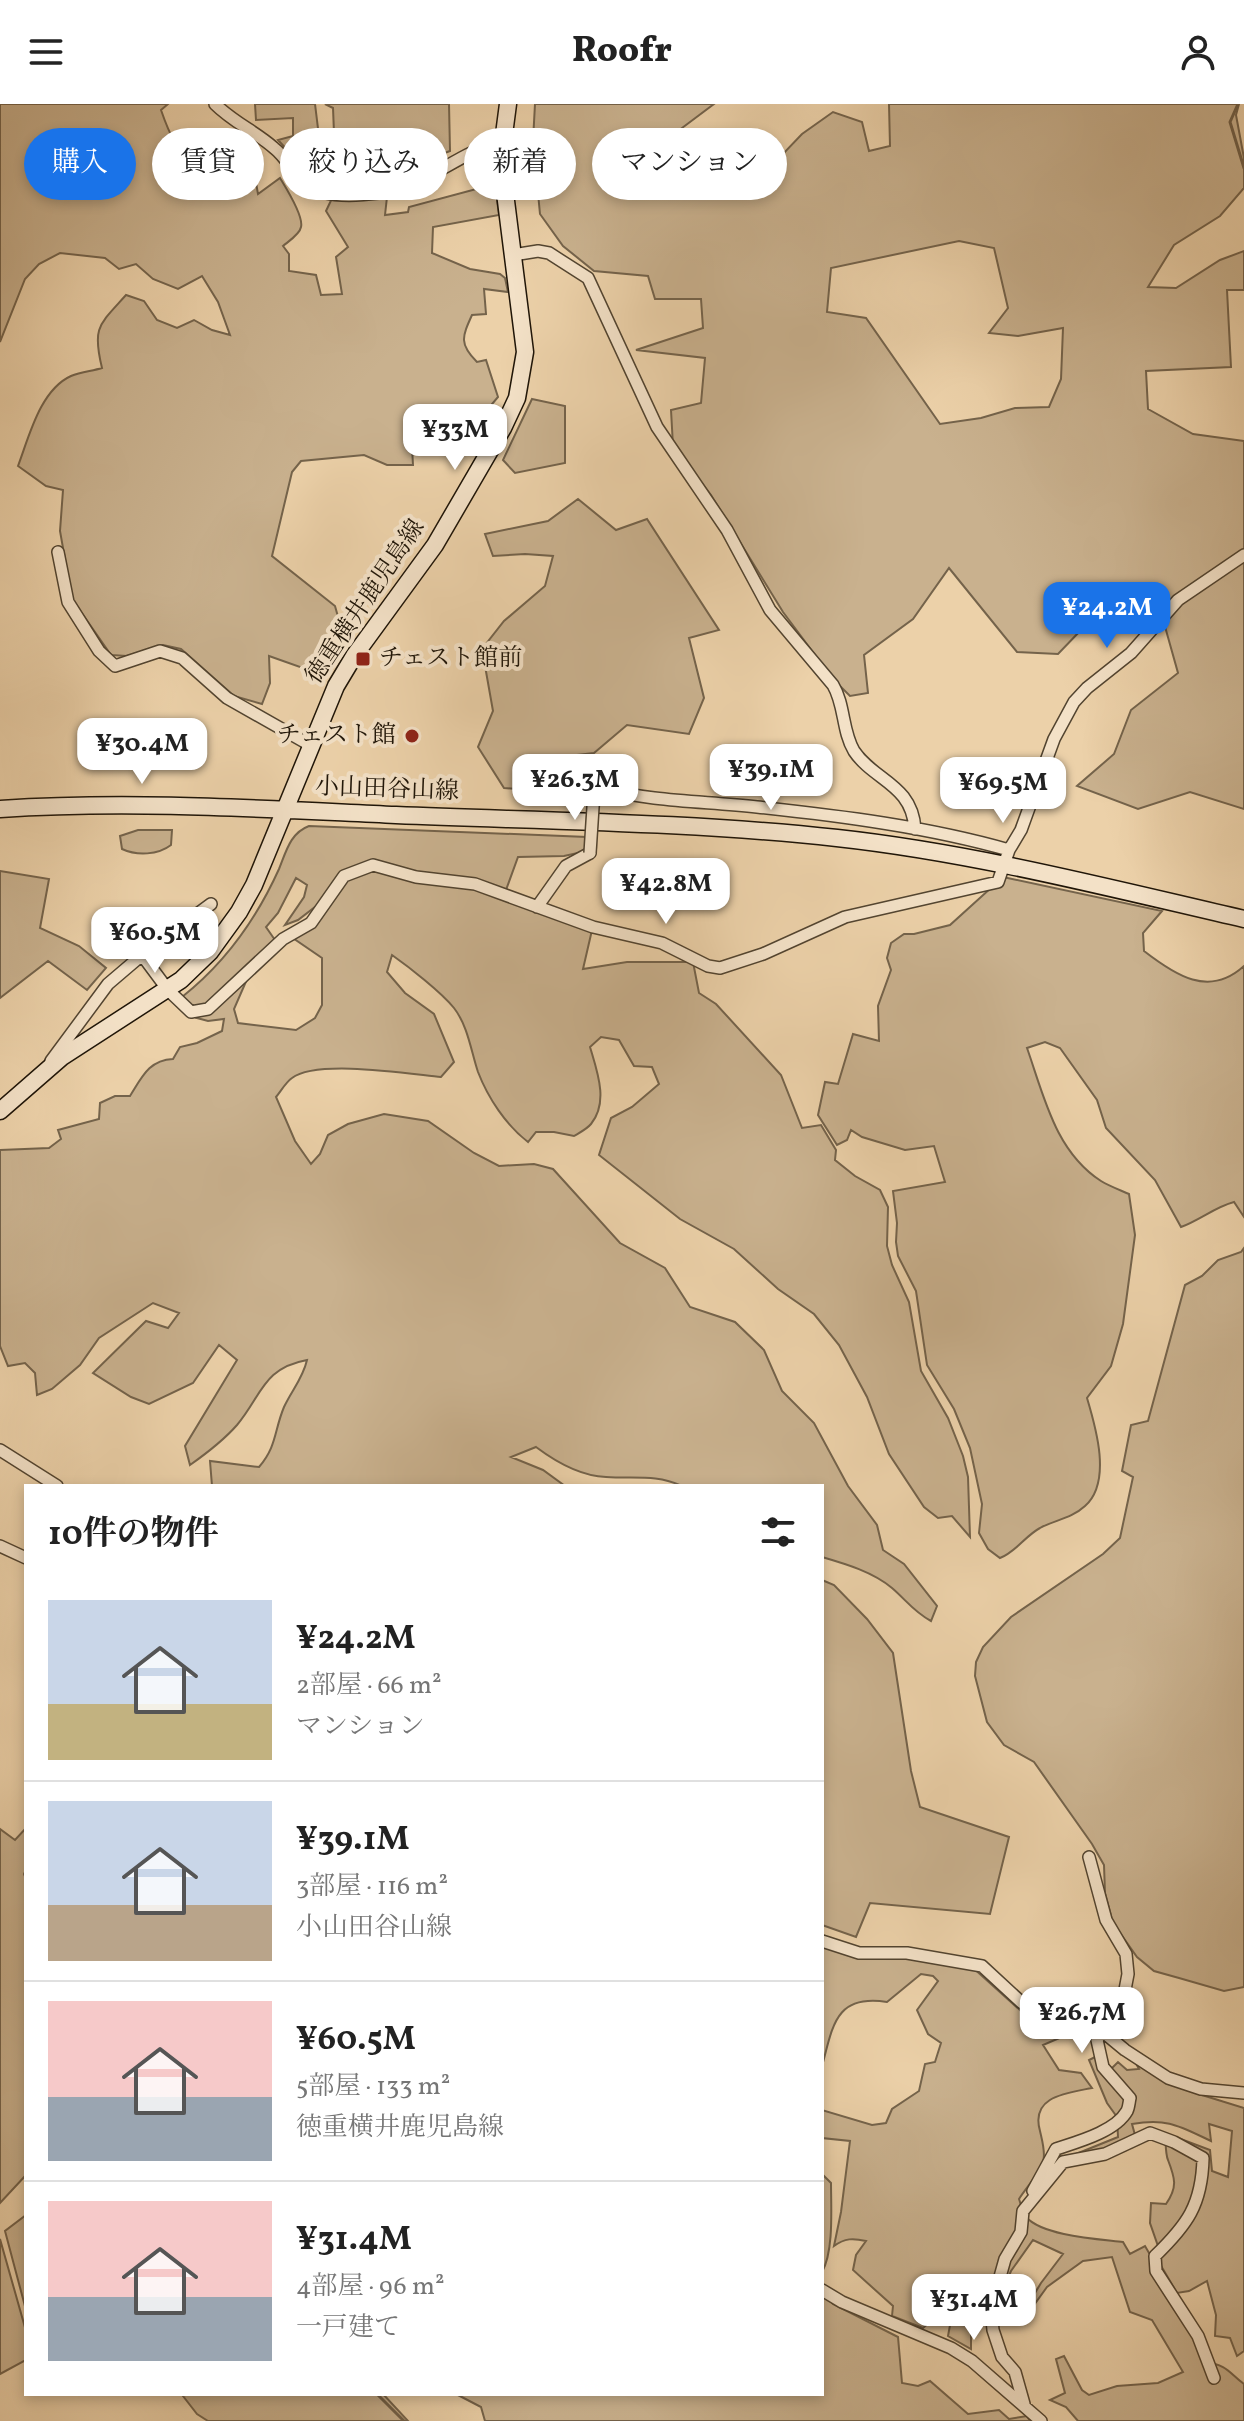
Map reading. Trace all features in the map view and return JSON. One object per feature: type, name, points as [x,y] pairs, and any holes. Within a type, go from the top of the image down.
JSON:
[{"type":"main road","name":"徳重横井鹿児島線","points":[[505,128],[508,104]]},
{"type":"main road","name":"徳重横井鹿児島線","points":[[0,1111],[43,1071],[168,990],[210,952],[254,885],[336,686],[354,656],[435,545],[517,398],[525,352],[506,200]]},
{"type":"main road","name":"小山田谷山線","points":[[0,809],[111,805],[762,831],[1007,858],[1244,919]]},
{"type":"street","points":[[215,104],[275,148],[308,186],[339,195],[362,195],[412,185],[464,156]]},
{"type":"street","points":[[513,255],[538,251],[549,253],[588,278],[657,427],[727,530],[770,610],[841,697],[849,739],[855,753],[902,794],[912,814],[915,829]]},
{"type":"street","points":[[58,552],[68,602],[99,651],[115,666],[160,651],[182,658],[227,698],[310,745]]},
{"type":"street","points":[[142,955],[168,990],[191,1012],[208,1009],[283,939],[311,923],[344,876],[367,867],[386,867],[416,877],[475,884],[616,933],[662,943],[708,966],[720,968],[763,954],[845,917],[998,882],[1021,830],[1054,739],[1074,702],[1131,653],[1178,600],[1244,555]]},
{"type":"street","points":[[537,907],[566,866],[590,853],[594,792],[601,788],[637,797],[765,808],[915,829],[1007,858]]},
{"type":"street","points":[[43,1071],[108,984],[211,904]]},
{"type":"street","points":[[0,1450],[54,1484]]},
{"type":"street","points":[[0,1546],[24,1557]]},
{"type":"street","points":[[1024,2404],[1015,2372],[1002,2357],[993,2330],[991,2309],[1005,2259],[1021,2232],[1025,2208],[1056,2149],[1090,2138],[1127,2111],[1130,2098],[1103,2067],[1097,2040],[1124,1995],[1128,1974],[1126,1954],[1106,1920],[1089,1857]]},
{"type":"street","points":[[824,1942],[859,1953],[907,1953],[982,1966],[1021,2002],[1043,2016],[1069,2028],[1102,2031],[1168,2078],[1201,2089],[1244,2093]]},
{"type":"street","points":[[1025,2208],[1063,2162],[1105,2154],[1150,2133],[1203,2158],[1203,2184],[1195,2206],[1181,2230],[1155,2256],[1156,2271],[1198,2336],[1214,2378]]},
{"type":"street","points":[[824,2291],[842,2302],[951,2348],[972,2361],[1041,2421]]},
{"type":"shaded area","points":[[0,104],[168,104],[161,110],[168,128],[152,128],[152,200],[264,200],[264,190],[280,178],[280,200],[292,200],[301,222],[299,232],[283,246],[289,254],[289,271],[316,275],[321,295],[342,294],[336,257],[348,247],[326,211],[331,200],[387,200],[385,215],[408,212],[409,207],[448,200],[448,197],[464,192],[464,200],[497,200],[499,215],[433,227],[432,253],[470,269],[500,274],[505,278],[508,292],[484,289],[486,314],[472,315],[464,340],[467,350],[477,362],[486,360],[498,397],[471,429],[446,431],[426,426],[412,447],[413,465],[387,465],[364,455],[301,461],[292,472],[272,556],[335,606],[344,638],[332,662],[314,672],[269,656],[270,683],[262,704],[234,696],[181,649],[163,645],[127,656],[111,655],[72,599],[60,531],[63,490],[46,486],[18,466],[31,428],[51,392],[71,376],[102,368],[98,344],[100,327],[126,295],[144,301],[157,320],[177,328],[194,320],[230,335],[218,302],[202,276],[178,289],[153,279],[136,264],[119,269],[105,258],[60,253],[39,264],[25,279],[0,342]]},
{"type":"shaded area","points":[[255,104],[315,104],[318,128],[293,128],[293,118],[256,120]]},
{"type":"shaded area","points":[[325,104],[449,104],[450,151],[448,128],[334,128],[333,108]]},
{"type":"shaded area","points":[[535,104],[714,104],[682,128],[592,128],[592,200],[787,200],[787,150],[802,134],[833,112],[862,122],[869,151],[890,146],[889,104],[1239,104],[1236,115],[1244,158],[1244,188],[1220,216],[1174,245],[1148,287],[1176,288],[1220,260],[1244,251],[1244,290],[1227,290],[1231,367],[1146,371],[1148,409],[1193,434],[1244,441],[1244,809],[1190,792],[1138,809],[1077,786],[1114,754],[1131,710],[1178,673],[1164,623],[1100,604],[1058,654],[1017,652],[949,568],[913,619],[864,655],[868,693],[850,696],[833,679],[783,612],[711,495],[673,446],[671,410],[701,403],[705,358],[636,350],[703,328],[701,299],[655,299],[648,276],[594,271],[563,246],[540,214],[539,200],[576,200],[576,128],[534,128]],"holes":[[[959,241],[994,248],[1008,308],[989,333],[1018,336],[1063,328],[1061,379],[1049,407],[1015,408],[981,418],[940,424],[866,318],[827,312],[831,268]]]},
{"type":"shaded area","points":[[532,399],[565,406],[565,463],[515,473],[503,460]]},
{"type":"shaded area","points":[[578,499],[616,530],[647,519],[719,630],[689,638],[704,698],[689,734],[627,725],[594,753],[569,756],[565,793],[504,788],[478,747],[493,711],[482,649],[504,621],[545,586],[553,556],[493,556],[485,534],[548,521]]},
{"type":"shaded area","points":[[309,826],[587,837],[587,851],[564,856],[518,857],[506,890],[592,930],[583,969],[627,962],[693,962],[699,993],[716,1004],[781,1075],[802,1128],[821,1125],[836,1150],[835,1160],[880,1190],[888,1207],[887,1246],[909,1302],[921,1371],[948,1418],[963,1456],[968,1477],[970,1537],[952,1516],[938,1518],[924,1507],[889,1454],[867,1397],[839,1345],[814,1314],[778,1289],[734,1249],[680,1219],[599,1155],[611,1118],[632,1107],[659,1084],[652,1067],[634,1066],[619,1040],[601,1037],[590,1047],[600,1096],[591,1124],[574,1136],[536,1132],[528,1142],[505,1119],[487,1092],[466,1031],[454,1008],[392,955],[387,972],[405,993],[434,1014],[454,1062],[441,1077],[364,1069],[304,1072],[290,1080],[276,1097],[295,1141],[311,1164],[320,1154],[328,1135],[348,1124],[384,1114],[428,1121],[474,1153],[499,1166],[534,1164],[553,1169],[620,1243],[665,1268],[690,1307],[735,1322],[764,1350],[782,1391],[814,1423],[848,1486],[877,1525],[883,1550],[904,1564],[937,1606],[931,1621],[876,1577],[824,1558],[824,1484],[677,1484],[654,1478],[596,1476],[569,1467],[536,1447],[511,1457],[543,1470],[562,1484],[212,1484],[210,1461],[259,1467],[272,1445],[284,1407],[307,1360],[281,1369],[272,1376],[232,1431],[190,1465],[185,1446],[237,1360],[219,1345],[193,1383],[149,1404],[131,1397],[93,1373],[146,1321],[168,1328],[179,1313],[153,1303],[99,1338],[80,1365],[52,1389],[37,1395],[35,1373],[25,1363],[8,1366],[0,1346],[0,1150],[49,1148],[61,1139],[58,1130],[99,1119],[100,1103],[115,1096],[130,1096],[152,1066],[173,1059],[180,1047],[222,1031],[224,1019],[208,1021],[197,1018],[229,994],[251,970],[234,1009],[238,1023],[296,1030],[315,1018],[322,1005],[322,958],[287,934],[319,913],[315,907],[298,920],[285,925],[304,897],[307,885],[296,878],[278,913],[266,927],[275,940],[216,998],[195,1007],[182,997],[226,955],[250,923],[290,844]]},
{"type":"shaded area","points":[[138,830],[172,830],[171,845],[147,853],[122,849],[120,836]]},
{"type":"shaded area","points":[[0,871],[49,879],[40,928],[79,946],[106,968],[87,990],[48,961],[0,998]]},
{"type":"shaded area","points":[[1003,877],[1162,911],[1143,933],[1144,951],[1192,980],[1218,981],[1244,966],[1244,1217],[1234,1202],[1181,1227],[1155,1180],[1106,1128],[1097,1100],[1060,1048],[1045,1042],[1027,1048],[1053,1121],[1072,1154],[1101,1181],[1129,1194],[1135,1235],[1123,1324],[1111,1366],[1087,1398],[1100,1454],[1098,1483],[1093,1496],[1080,1510],[1040,1528],[1000,1558],[988,1549],[979,1533],[982,1504],[970,1448],[954,1409],[927,1365],[916,1291],[898,1256],[893,1191],[945,1182],[934,1146],[905,1150],[862,1137],[851,1130],[847,1140],[837,1145],[818,1115],[825,1082],[838,1084],[853,1034],[879,1041],[878,1006],[891,970],[887,958],[891,943],[904,934],[950,925]]},
{"type":"shaded area","points":[[1244,1248],[1244,1987],[1224,1991],[1154,1971],[1137,1957],[1113,1923],[1105,1893],[1104,1865],[1092,1844],[1034,1762],[1004,1745],[987,1722],[975,1676],[976,1662],[983,1647],[1011,1617],[1103,1554],[1120,1538],[1133,1477],[1122,1471],[1131,1425],[1148,1421],[1185,1285],[1202,1276],[1218,1260]]},
{"type":"shaded area","points":[[824,1581],[834,1585],[867,1619],[893,1653],[911,1771],[920,1807],[1009,1837],[990,1914],[870,1903],[856,1937],[824,1926]]},
{"type":"shaded area","points":[[0,1829],[15,1840],[24,1830],[24,2177],[0,2203]]},
{"type":"shaded area","points":[[824,1946],[897,1953],[971,1966],[1021,2011],[1043,2022],[1090,2025],[1043,2045],[1059,2070],[1081,2073],[1092,2088],[1053,2098],[1040,2110],[1038,2119],[1044,2158],[1039,2171],[1019,2199],[1023,2211],[1026,2217],[1045,2228],[1086,2238],[1123,2242],[1130,2254],[1145,2246],[1174,2296],[1205,2362],[1223,2367],[1244,2384],[1244,2421],[1078,2421],[1066,2407],[1050,2400],[1065,2393],[1056,2359],[1064,2356],[1082,2390],[1089,2395],[1117,2386],[1158,2383],[1183,2372],[1152,2320],[1130,2312],[1112,2257],[1083,2261],[1047,2287],[1034,2305],[1024,2311],[1063,2254],[1033,2240],[1011,2271],[989,2321],[971,2322],[971,2349],[948,2336],[951,2320],[933,2319],[923,2328],[892,2316],[893,2306],[853,2270],[856,2255],[866,2241],[849,2239],[834,2246],[850,2141],[824,2138],[824,2111],[872,2125],[886,2123],[892,2109],[919,2091],[925,2064],[935,2062],[941,2043],[928,2034],[917,2010],[938,1981],[933,1976],[921,1974],[887,2002],[856,2003],[846,2008],[829,2038],[824,2058]]},
{"type":"shaded area","points":[[1097,2056],[1111,2069],[1118,2062],[1127,2070],[1139,2069],[1133,2058],[1202,2095],[1244,2108],[1244,2351],[1237,2356],[1230,2338],[1215,2336],[1216,2315],[1207,2281],[1189,2291],[1177,2293],[1160,2264],[1159,2249],[1150,2223],[1151,2203],[1166,2204],[1174,2187],[1166,2154],[1165,2133],[1210,2150],[1212,2171],[1228,2177],[1232,2131],[1209,2124],[1211,2141],[1173,2125],[1155,2122],[1132,2124],[1135,2135],[1106,2149],[1076,2154],[1118,2137],[1117,2117],[1107,2103],[1089,2060]]},
{"type":"shaded area","points":[[824,2176],[831,2183],[830,2241],[824,2268]]},
{"type":"shaded area","points":[[24,2217],[24,2302],[5,2231]]},
{"type":"shaded area","points":[[0,2239],[24,2324],[24,2361],[0,2374]]},
{"type":"shaded area","points":[[824,2293],[833,2304],[898,2337],[902,2383],[918,2386],[930,2381],[968,2414],[999,2410],[1009,2419],[1027,2416],[1030,2421],[485,2421],[481,2407],[460,2396],[824,2396]]},
{"type":"shaded area","points":[[183,2396],[385,2396],[408,2421],[208,2421],[197,2414]]},
{"type":"waterway","points":[[1238,104],[1230,122],[1244,168]]},
{"type":"waterway","points":[[379,2396],[404,2421]]},
{"type":"place","name":"チェスト館前","points":[[363,659]]},
{"type":"place","name":"チェスト館","points":[[412,736]]}]
